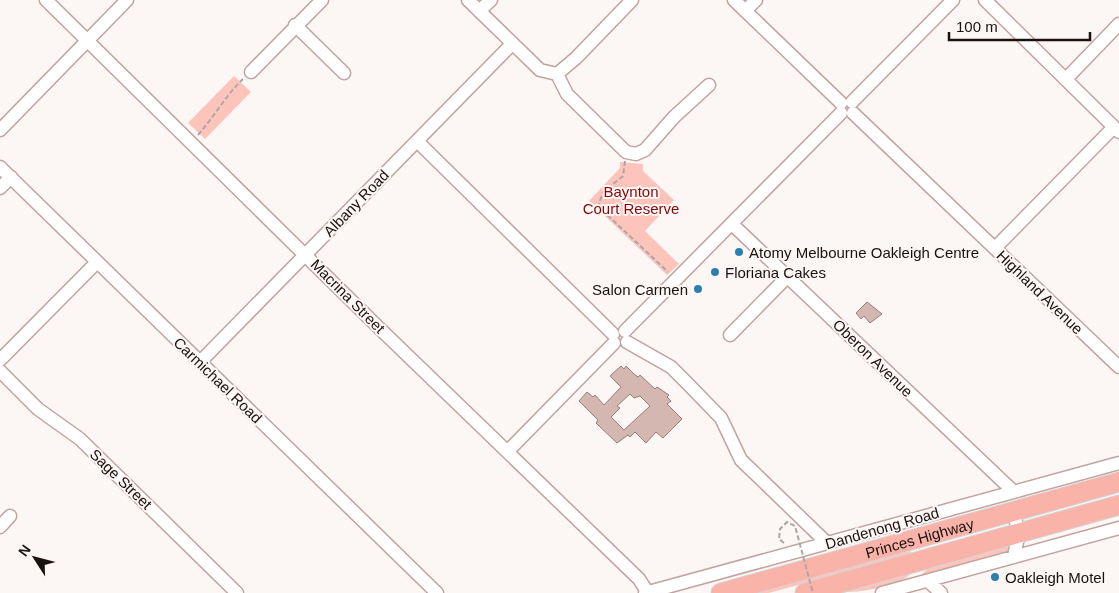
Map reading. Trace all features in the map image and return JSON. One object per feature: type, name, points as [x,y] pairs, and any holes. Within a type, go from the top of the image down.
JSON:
[{"type":"highway","name":"Princes Highway","points":[[720,593],[1119,482]]},
{"type":"highway","name":"Princes Highway","points":[[805,593],[823,591],[930,558],[1119,505]]},
{"type":"street","name":"Macrina Street","points":[[46,0],[639,579],[647,593]]},
{"type":"street","points":[[0,130],[127,0]]},
{"type":"street","points":[[250,72],[322,0]]},
{"type":"street","points":[[468,0],[540,70],[557,74]]},
{"type":"street","points":[[479,11],[491,0]]},
{"type":"street","points":[[557,74],[576,58],[632,0]]},
{"type":"street","name":"Highland Avenue","points":[[734,0],[1117,361]]},
{"type":"street","points":[[745,11],[756,0]]},
{"type":"street","points":[[508,452],[952,0]]},
{"type":"street","points":[[985,0],[1116,130],[995,248]]},
{"type":"street","points":[[1066,79],[1119,24]]},
{"type":"street","points":[[295,26],[344,73]]},
{"type":"street","name":"Albany Road","points":[[200,362],[512,44]]},
{"type":"street","points":[[557,74],[567,94],[626,152],[636,154],[645,150],[674,117],[709,85]]},
{"type":"street","points":[[416,141],[620,338],[671,367],[721,418],[741,460],[827,543]]},
{"type":"street","name":"Carmichael Road","points":[[0,167],[437,593]]},
{"type":"street","points":[[0,188],[11,177]]},
{"type":"street","name":"Oberon Avenue","points":[[732,224],[1013,491]]},
{"type":"street","points":[[0,360],[97,262]]},
{"type":"street","points":[[730,335],[788,277]]},
{"type":"street","name":"Sage Street","points":[[0,371],[38,409],[80,439],[237,593]]},
{"type":"street","name":"Dandenong Road","points":[[647,593],[1119,463]]},
{"type":"street","points":[[1012,511],[1019,533],[1014,556]]},
{"type":"street","points":[[1096,512],[1119,526]]},
{"type":"street","points":[[0,527],[10,516]]},
{"type":"street","points":[[882,593],[1119,526]]},
{"type":"street","points":[[909,585],[930,558]]},
{"type":"street","points":[[928,581],[941,593]]},
{"type":"path","points":[[192,142],[223,105],[233,88],[250,72]]},
{"type":"path","points":[[626,152],[623,176],[603,192],[599,204],[671,274]]},
{"type":"path","points":[[784,543],[779,539],[780,529],[787,522],[794,526],[823,591]]},
{"type":"green space","points":[[234,76],[251,92],[205,139],[188,123]]},
{"type":"green space","name":"Baynton Court Reserve","points":[[620,162],[643,164],[643,171],[674,200],[645,231],[679,264],[667,275],[589,201],[620,168]]},
{"type":"green space","points":[[1005,545],[1011,549],[1008,552],[918,578],[929,567]]},
{"type":"green space","points":[[911,551],[911,554],[769,593],[745,593],[869,559]]},
{"type":"green space","points":[[907,572],[910,574],[905,579],[888,586],[841,592]]},
{"type":"building","points":[[867,302],[882,314],[870,323],[864,316],[861,319],[856,313]]},
{"type":"building","points":[[621,366],[624,369],[626,366],[638,377],[640,375],[655,389],[657,387],[669,395],[667,397],[671,401],[667,404],[682,419],[663,438],[656,432],[646,443],[635,432],[630,437],[628,435],[617,443],[596,423],[598,420],[579,401],[587,392],[593,397],[595,395],[604,405],[621,387],[610,376]],"holes":[[[630,394],[634,398],[640,396],[650,406],[624,430],[611,417],[620,408],[617,406]]]},
{"type":"place","name":"Atomy Melbourne Oakleigh Centre","points":[[739,252]]},
{"type":"place","name":"Floriana Cakes","points":[[715,272]]},
{"type":"place","name":"Salon Carmen","points":[[698,289]]},
{"type":"place","name":"Oakleigh Motel","points":[[995,577]]}]
